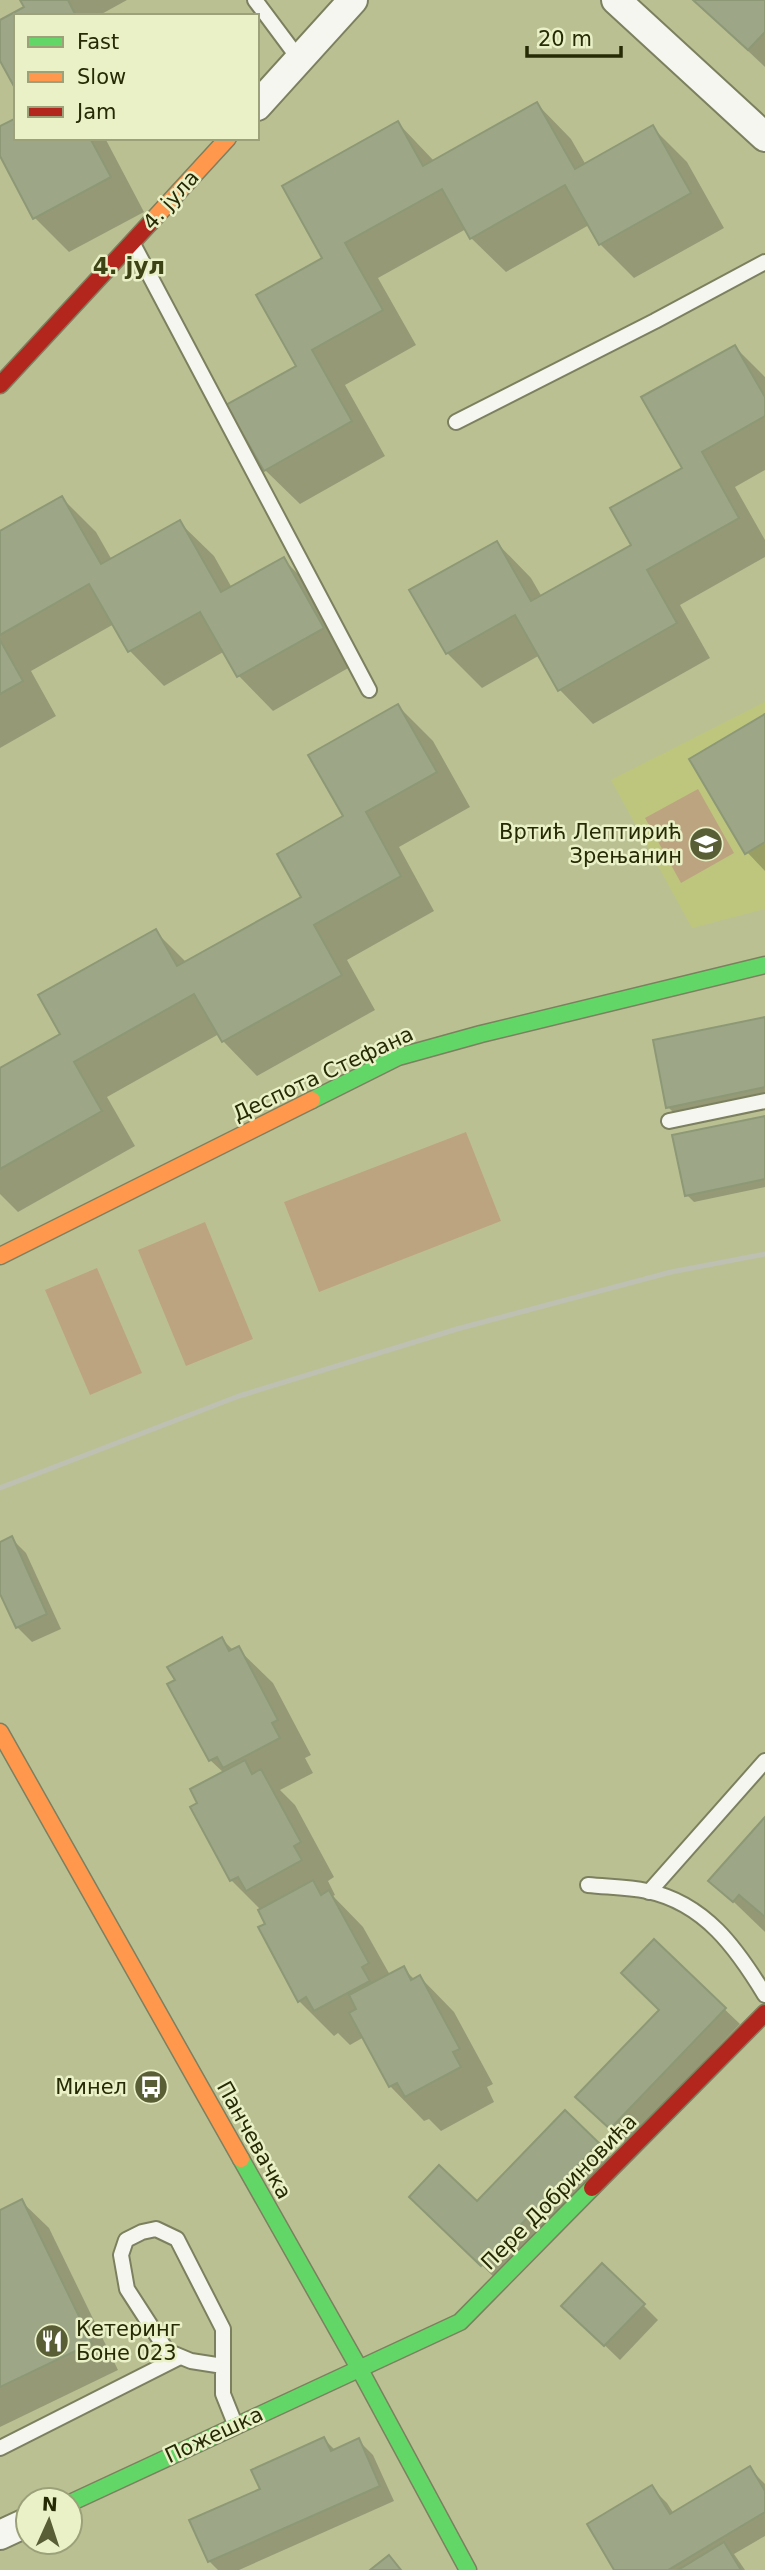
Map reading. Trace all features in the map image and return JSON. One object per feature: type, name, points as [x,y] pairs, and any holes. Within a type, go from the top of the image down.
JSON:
[{"type":"street","points":[[259,104],[353,0]]},
{"type":"street","points":[[615,0],[765,137]]},
{"type":"street","name":"4. јула","points":[[2,377],[132,243],[226,140]]},
{"type":"street","name":"Деспота Стефана","points":[[0,1256],[398,1057],[494,1030],[765,965]]},
{"type":"street","name":"Панчевачка","points":[[0,1732],[359,2368],[468,2570]]},
{"type":"street","name":"Пере Добриновића","points":[[359,2368],[460,2322],[765,2013]]},
{"type":"street","name":"Пожешка","points":[[84,2496],[359,2368]]},
{"type":"lane","points":[[255,0],[299,59]]},
{"type":"lane","points":[[132,243],[369,690]]},
{"type":"lane","points":[[456,422],[655,321],[765,261]]},
{"type":"lane","points":[[670,1121],[765,1101]]},
{"type":"lane","points":[[649,1892],[765,1761]]},
{"type":"lane","points":[[588,1885],[649,1892],[684,1904],[713,1926],[740,1954],[765,1995]]},
{"type":"lane","points":[[223,2366],[191,2361],[167,2351],[127,2288],[121,2255],[126,2240],[156,2229],[177,2239],[223,2329],[223,2366],[223,2394],[236,2425]]},
{"type":"lane","points":[[0,2448],[180,2357]]},
{"type":"shaded area","name":"Вртић Лептирић Зрењанин","points":[[765,702],[765,909],[692,928],[611,780]]},
{"type":"shaded area","points":[[698,789],[734,853],[681,883],[645,818]]},
{"type":"shaded area","points":[[466,1132],[501,1221],[319,1292],[284,1202]]},
{"type":"shaded area","points":[[205,1222],[253,1339],[186,1366],[138,1250]]},
{"type":"shaded area","points":[[97,1268],[142,1373],[90,1395],[45,1290]]},
{"type":"building","points":[[20,0],[68,0],[75,14],[14,14],[14,86],[0,61],[0,20],[24,7]]},
{"type":"building","points":[[693,0],[765,0],[765,32],[748,50]]},
{"type":"building","points":[[537,102],[575,169],[653,125],[691,193],[599,245],[565,185],[470,239],[442,189],[345,243],[383,310],[312,350],[352,421],[264,471],[226,405],[296,366],[256,295],[322,258],[282,186],[398,121],[423,166]]},
{"type":"building","points":[[14,119],[14,140],[91,140],[111,177],[33,219],[0,156],[0,126]]},
{"type":"building","points":[[735,345],[765,397],[765,416],[702,452],[739,518],[647,570],[677,623],[558,691],[515,615],[446,654],[409,590],[497,541],[531,601],[631,545],[610,508],[682,468],[641,397]]},
{"type":"building","points":[[62,496],[101,564],[180,520],[221,592],[284,557],[324,628],[237,677],[200,612],[128,652],[89,584],[0,635],[0,531]]},
{"type":"building","points":[[0,640],[23,681],[0,694]]},
{"type":"building","points":[[398,704],[437,772],[366,812],[401,876],[314,925],[342,975],[222,1042],[194,994],[74,1062],[102,1111],[0,1169],[0,1068],[60,1034],[38,995],[156,929],[177,966],[301,897],[277,854],[343,816],[308,755]]},
{"type":"building","points":[[765,714],[765,842],[745,854],[689,759]]},
{"type":"building","points":[[765,1017],[765,1087],[666,1108],[653,1040]]},
{"type":"building","points":[[765,1116],[765,1179],[685,1196],[672,1135]]},
{"type":"building","points":[[12,1536],[47,1614],[16,1628],[0,1594],[0,1542]]},
{"type":"building","points":[[222,1637],[229,1651],[239,1646],[278,1720],[272,1723],[280,1738],[223,1768],[217,1757],[209,1761],[167,1684],[175,1680],[167,1667]]},
{"type":"building","points":[[245,1760],[252,1774],[261,1769],[301,1842],[294,1846],[302,1860],[246,1891],[238,1877],[230,1881],[190,1807],[197,1803],[190,1789]]},
{"type":"building","points":[[765,1817],[765,1917],[739,1895],[733,1902],[708,1881]]},
{"type":"building","points":[[313,1880],[321,1895],[329,1890],[369,1963],[362,1967],[370,1981],[314,2011],[306,1997],[298,2002],[258,1927],[265,1924],[258,1910]]},
{"type":"building","points":[[654,1939],[726,2008],[610,2129],[575,2097],[659,2010],[621,1973]]},
{"type":"building","points":[[404,1966],[411,1980],[420,1975],[460,2049],[453,2052],[461,2067],[405,2097],[397,2083],[389,2087],[349,2013],[356,2009],[349,1995]]},
{"type":"building","points":[[565,2110],[599,2143],[481,2266],[409,2197],[439,2165],[477,2201]]},
{"type":"building","points":[[22,2199],[92,2343],[0,2387],[0,2210]]},
{"type":"building","points":[[602,2263],[645,2304],[604,2346],[561,2306]]},
{"type":"building","points":[[324,2437],[331,2451],[359,2438],[380,2486],[208,2562],[189,2520],[260,2489],[251,2470]]},
{"type":"building","points":[[750,2466],[765,2491],[765,2512],[668,2570],[614,2570],[587,2524],[652,2485],[670,2514]]},
{"type":"building","points":[[724,2542],[741,2570],[678,2570]]},
{"type":"building","points":[[389,2555],[401,2570],[370,2570]]},
{"type":"railway","points":[[0,1488],[239,1396],[457,1329],[671,1272],[765,1254]]},
{"type":"traffic: fast","points":[[312,1100],[398,1057],[481,1034],[765,965]]},
{"type":"traffic: fast","points":[[241,2159],[359,2368],[468,2570]]},
{"type":"traffic: fast","points":[[84,2497],[460,2322],[592,2188]]},
{"type":"traffic: slow","points":[[150,223],[226,140]]},
{"type":"traffic: slow","points":[[0,1256],[312,1100]]},
{"type":"traffic: slow","points":[[0,1732],[241,2159]]},
{"type":"traffic: jam","points":[[0,385],[150,223]]},
{"type":"traffic: jam","points":[[592,2188],[765,2013]]},
{"type":"place","name":"Вртић Лептирић Зрењанин","points":[[706,844]]},
{"type":"place","name":"Минел","points":[[151,2087]]},
{"type":"place","name":"Кетеринг Боне 023","points":[[52,2341]]},
{"type":"district","name":"4. јул","points":[[129,266]]}]
